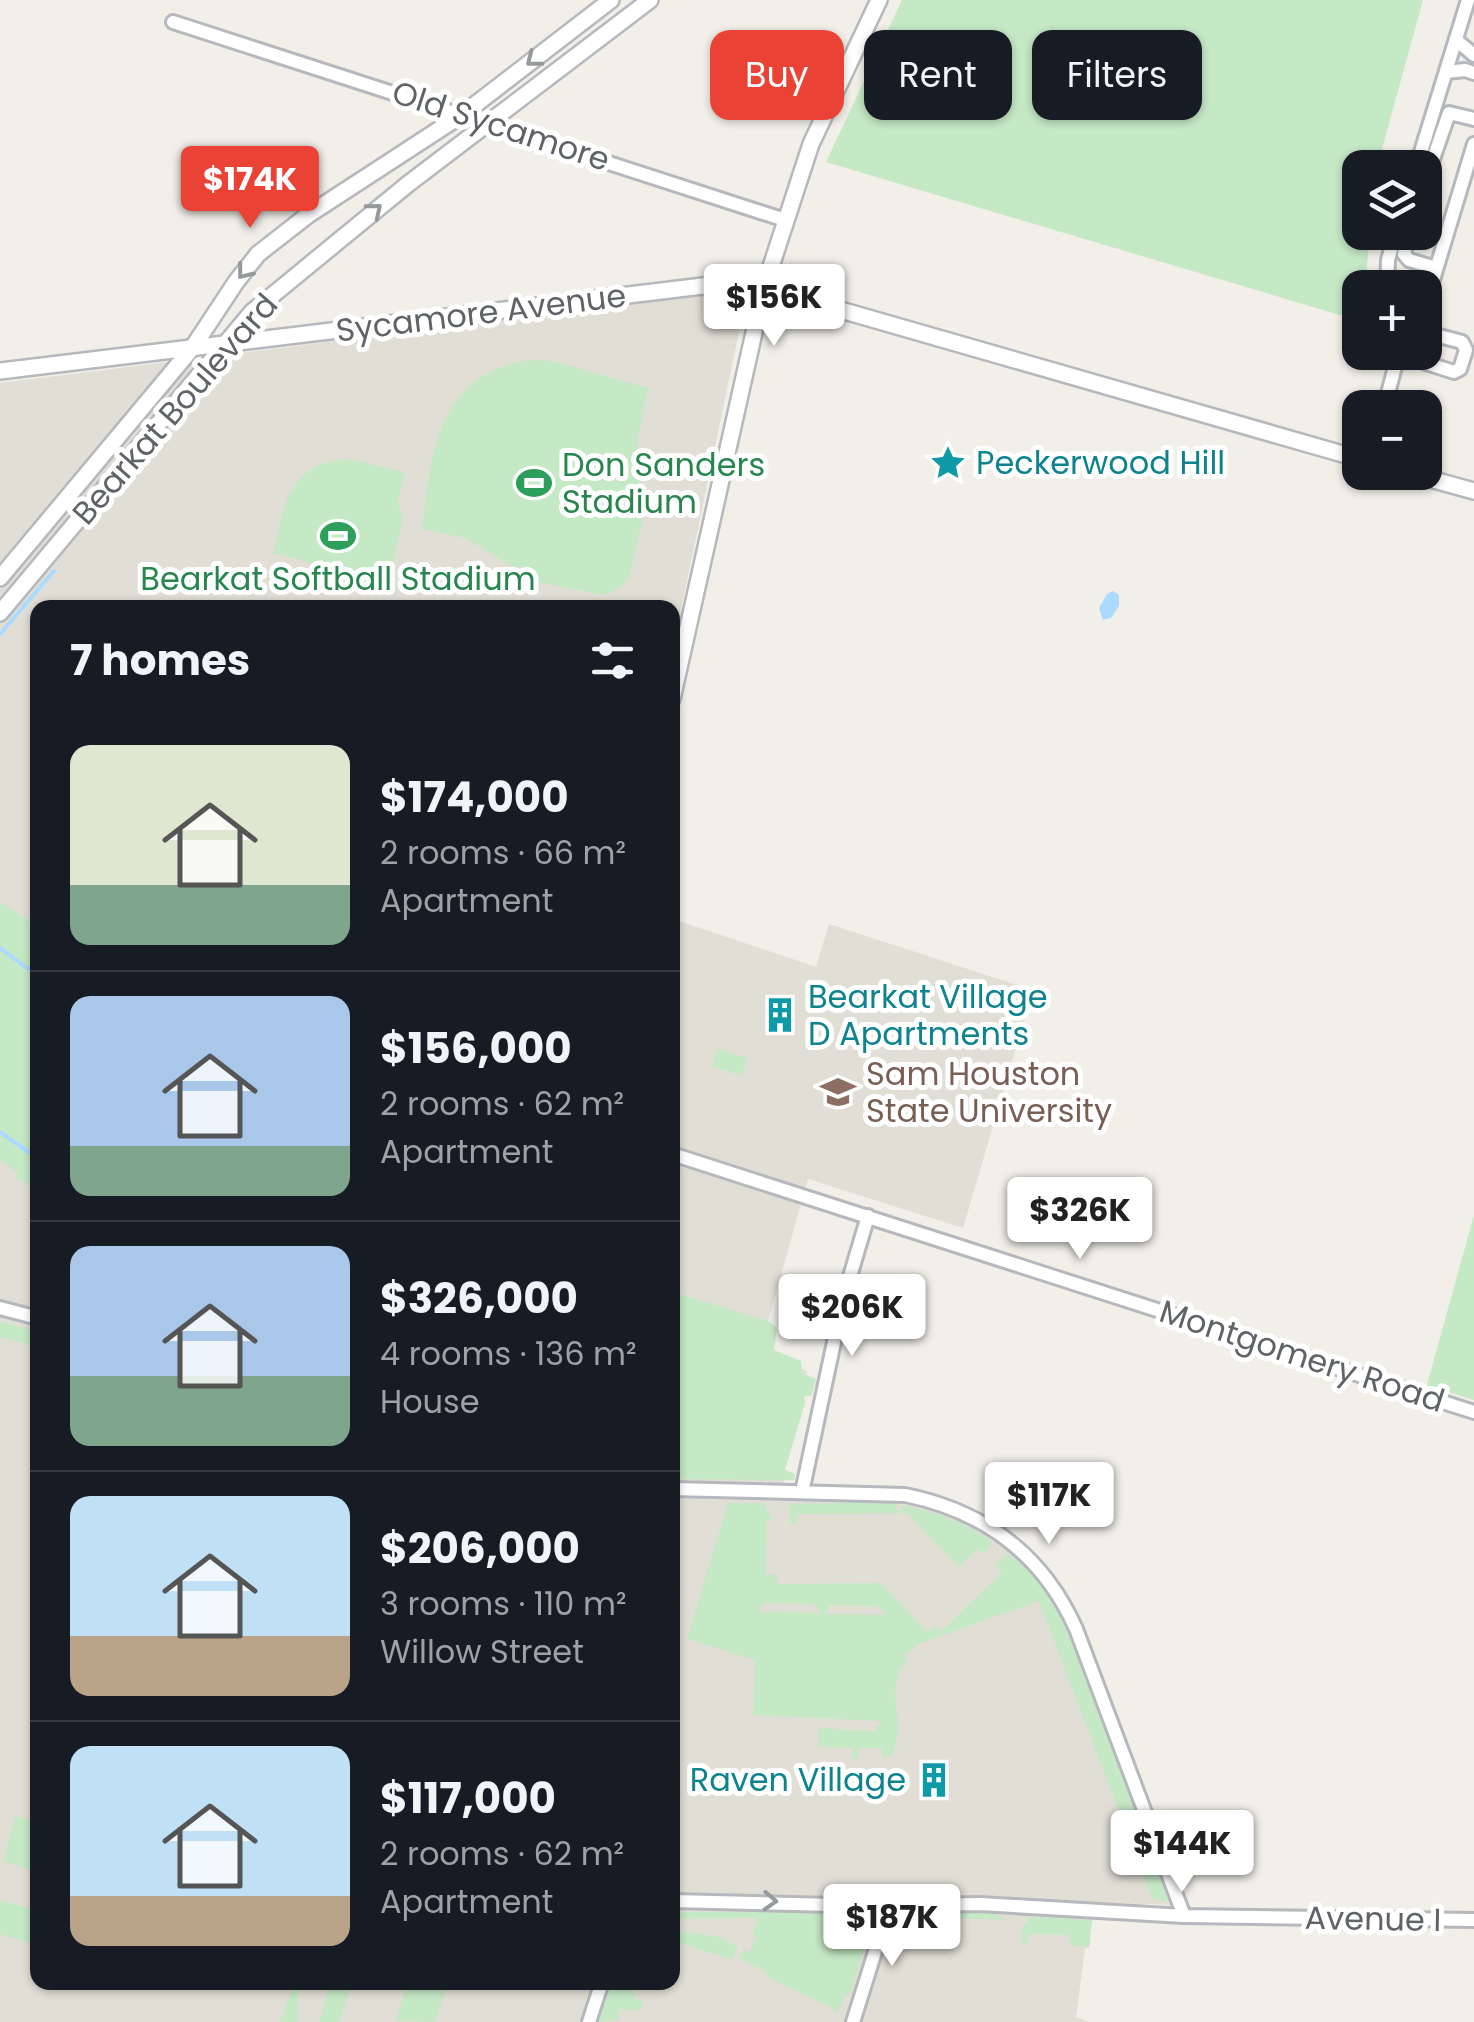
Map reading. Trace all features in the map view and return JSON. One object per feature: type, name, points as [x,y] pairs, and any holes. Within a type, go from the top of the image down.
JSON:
[{"type":"street","name":"Bearkat Boulevard","points":[[0,578],[193,347],[258,254],[463,114],[611,0]]},
{"type":"street","name":"Bearkat Boulevard","points":[[0,613],[252,312],[488,122],[650,0]]},
{"type":"street","points":[[680,664],[764,288],[811,144],[879,0]]},
{"type":"street","points":[[1422,150],[1468,0]]},
{"type":"street","name":"Old Sycamore","points":[[173,22],[785,220]]},
{"type":"street","points":[[1456,40],[1474,55]]},
{"type":"street","points":[[1446,72],[1474,72]]},
{"type":"street","points":[[1436,150],[1449,113],[1474,119]]},
{"type":"street","points":[[1405,250],[1409,260],[1436,268],[1467,190],[1474,144]]},
{"type":"street","name":"Sycamore Avenue","points":[[0,371],[711,284],[764,288],[1342,455]]},
{"type":"street","points":[[1442,340],[1462,342],[1466,350],[1460,369],[1454,372],[1442,368]]},
{"type":"street","points":[[1442,483],[1474,492]]},
{"type":"street","name":"Montgomery Road","points":[[680,1157],[1474,1412]]},
{"type":"street","points":[[802,1492],[844,1300],[868,1216]]},
{"type":"street","points":[[0,1308],[30,1316]]},
{"type":"street","points":[[680,1489],[867,1492],[938,1502],[1000,1532],[1036,1565],[1064,1601],[1184,1916]]},
{"type":"street","name":"Avenue I","points":[[680,1901],[980,1904],[1184,1916],[1474,1920]]},
{"type":"street","points":[[853,2022],[890,1904]]},
{"type":"street","points":[[589,2022],[599,1990]]},
{"type":"shaded area","name":"Sam Houston State University","points":[[735,291],[742,294],[745,303],[680,614],[680,600],[30,600],[30,1990],[680,1990],[680,921],[816,967],[829,924],[1033,990],[963,1228],[808,1179],[768,1321],[769,1352],[807,1371],[783,1476],[788,1499],[876,1500],[953,1518],[979,1531],[1022,1562],[1053,1605],[1172,1905],[1093,1902],[1076,2017],[1089,2022],[0,2022],[0,383]]},
{"type":"green space","points":[[902,0],[1423,0],[1382,150],[1342,150],[1342,250],[1368,250],[1367,270],[1342,270],[1342,316],[826,162],[864,81],[864,120],[1012,120],[1012,30],[888,30]]},
{"type":"green space","name":"Don Sanders Stadium","points":[[528,360],[553,361],[648,388],[637,442],[643,516],[629,577],[609,594],[538,582],[465,538],[422,529],[435,446],[456,401],[474,383],[497,369]]},
{"type":"green space","name":"Bearkat Softball Stadium","points":[[348,459],[405,472],[398,503],[403,518],[390,578],[374,587],[323,575],[304,561],[273,553],[286,503],[301,478],[313,468]]},
{"type":"green space","points":[[0,902],[30,921],[30,1187],[16,1179],[17,1172],[0,1160]]},
{"type":"green space","points":[[718,1049],[747,1058],[741,1076],[712,1066]]},
{"type":"green space","points":[[1474,1215],[1474,1400],[1427,1385]]},
{"type":"green space","points":[[680,1294],[768,1321],[777,1328],[774,1350],[801,1361],[802,1373],[816,1379],[812,1395],[804,1397],[785,1470],[795,1474],[794,1480],[680,1479]]},
{"type":"green space","points":[[0,1321],[30,1330],[30,1345],[0,1337]]},
{"type":"green space","points":[[728,1503],[764,1503],[773,1521],[767,1521],[766,1574],[777,1575],[777,1584],[880,1583],[928,1632],[935,1626],[941,1631],[1002,1573],[995,1565],[1007,1554],[1038,1580],[1059,1614],[1168,1897],[1166,1902],[1152,1898],[1039,1601],[915,1645],[915,1649],[904,1654],[907,1661],[896,1683],[895,1746],[889,1757],[882,1758],[882,1748],[858,1748],[857,1759],[852,1758],[852,1748],[818,1747],[819,1728],[874,1731],[881,1721],[753,1715],[755,1660],[687,1639]],"holes":[[[764,1603],[814,1604],[821,1613],[758,1611]],[[830,1605],[879,1607],[887,1615],[824,1614]]]},
{"type":"green space","points":[[789,1504],[896,1504],[897,1511],[901,1511],[902,1505],[938,1514],[992,1542],[985,1554],[977,1549],[959,1567],[907,1513],[797,1514],[796,1523],[790,1524]]},
{"type":"green space","points":[[16,1816],[30,1820],[30,1870],[3,1861]]},
{"type":"green space","points":[[0,1900],[30,1909],[30,1943],[0,1934]]},
{"type":"green space","points":[[680,1912],[864,1912],[872,1926],[849,1995],[846,1994],[836,2014],[832,2008],[769,1978],[765,1971],[739,1958],[743,1950],[749,1952],[757,1937],[752,1933],[756,1918],[680,1919]]},
{"type":"green space","points":[[908,1912],[994,1913],[1006,1920],[900,1916]]},
{"type":"green space","points":[[1032,1917],[1092,1920],[1089,1947],[1070,1945],[1069,1935],[1028,1934],[1027,1945],[1023,1944],[1023,1929]]},
{"type":"green space","points":[[680,1930],[719,1937],[738,1947],[731,1960],[680,1942]]},
{"type":"green space","points":[[292,1990],[298,1990],[298,2022],[280,2022]]},
{"type":"green space","points":[[329,1990],[350,1990],[339,2022],[319,2022]]},
{"type":"green space","points":[[405,1990],[446,1990],[435,2022],[396,2021]]},
{"type":"green space","points":[[609,1990],[635,1990],[635,1999],[642,2000],[642,2010],[619,2009],[618,2020],[598,2022]]},
{"type":"water","points":[[1113,591],[1119,595],[1119,606],[1111,618],[1103,620],[1099,608]]},
{"type":"waterway","points":[[0,634],[54,571]]},
{"type":"waterway","points":[[0,948],[30,970]]},
{"type":"waterway","points":[[0,1132],[30,1153]]},
{"type":"place","name":"Peckerwood Hill","points":[[948,463]]},
{"type":"place","name":"Don Sanders Stadium","points":[[534,483]]},
{"type":"place","name":"Bearkat Softball Stadium","points":[[338,536]]},
{"type":"place","name":"Bearkat Village D Apartments","points":[[780,1015]]},
{"type":"place","name":"Sam Houston State University","points":[[838,1092]]},
{"type":"place","name":"Raven Village","points":[[934,1780]]}]
